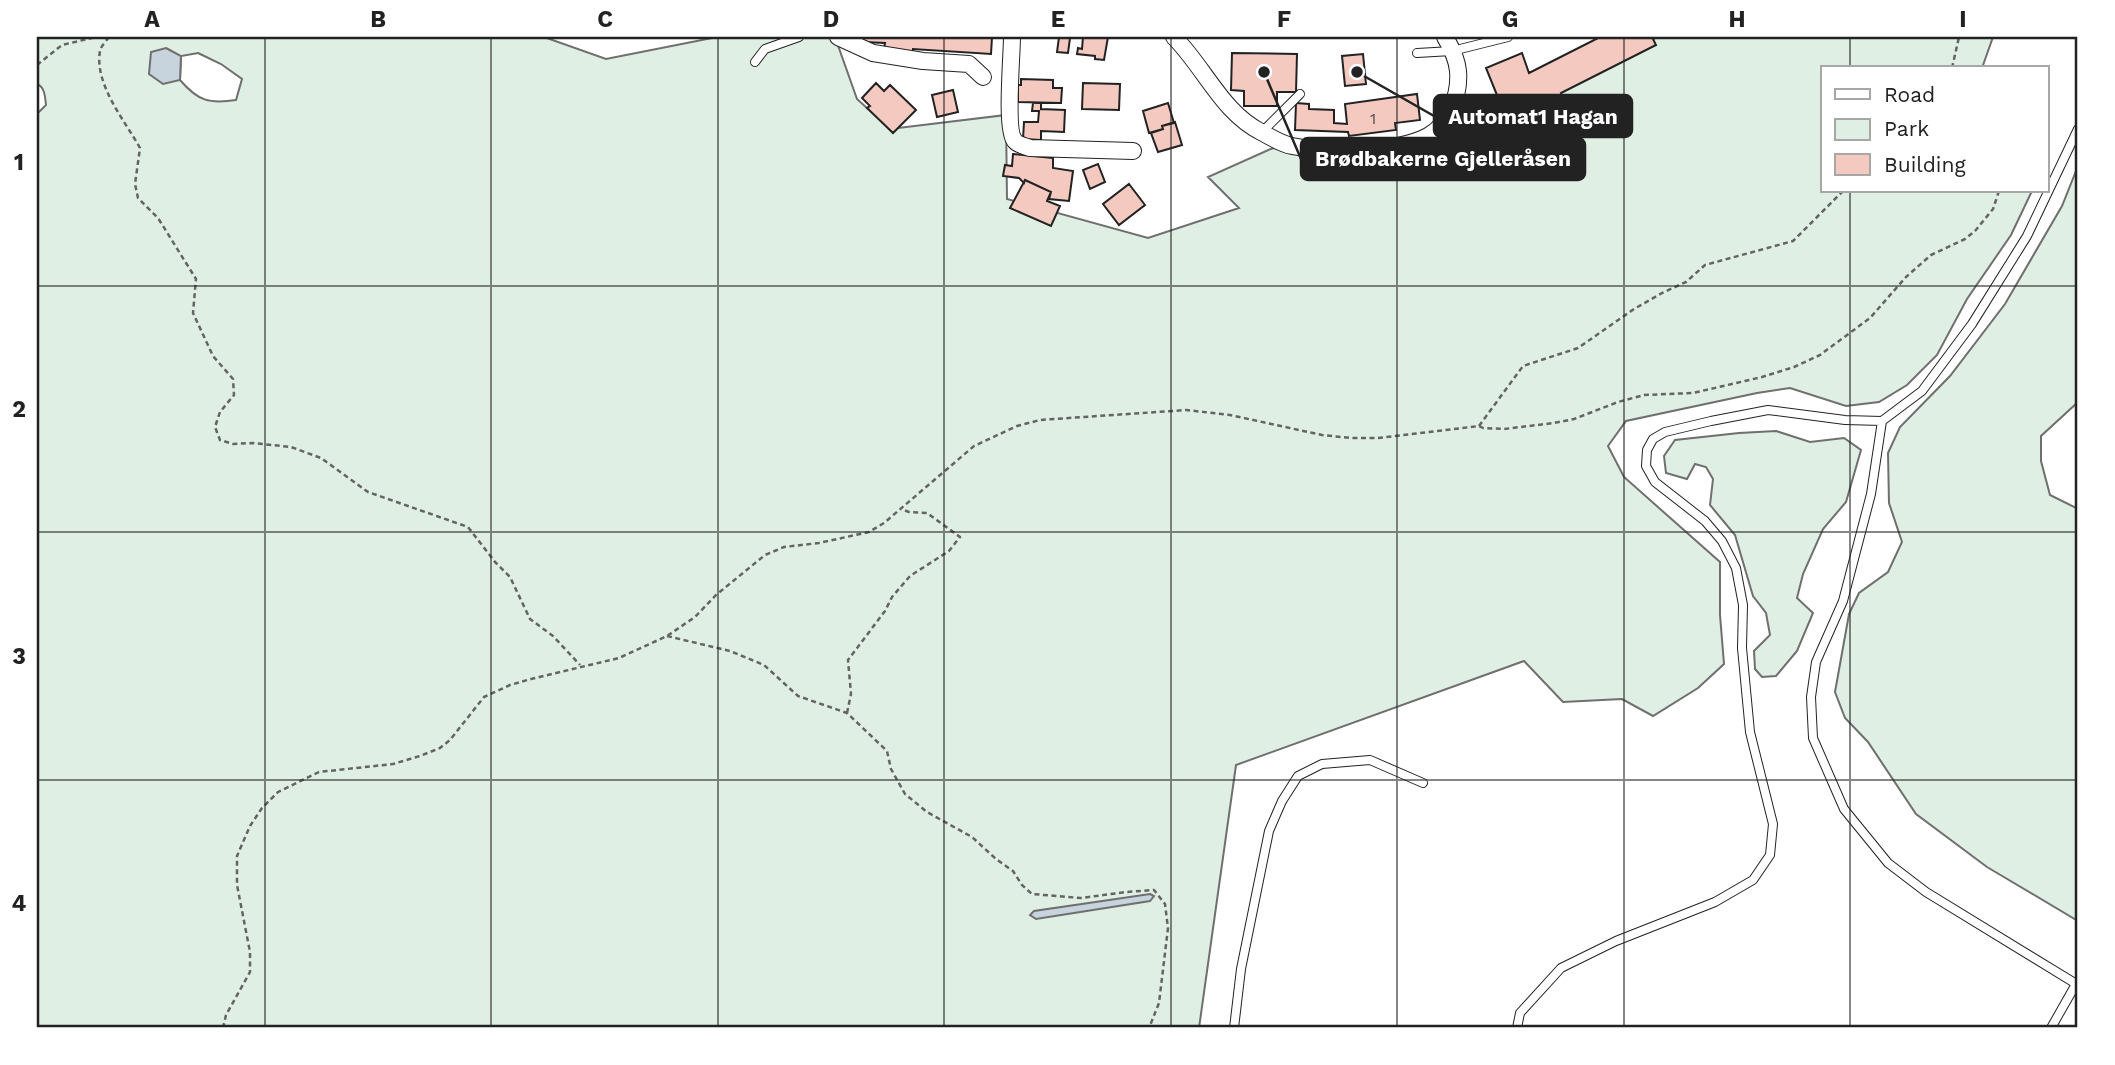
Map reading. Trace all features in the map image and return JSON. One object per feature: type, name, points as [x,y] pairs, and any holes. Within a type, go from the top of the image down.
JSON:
[{"type":"street","points":[[838,37],[873,53],[923,61],[969,64],[984,77]]},
{"type":"street","points":[[1012,37],[1009,115],[1011,135],[1015,141],[1030,148],[1133,151]]},
{"type":"street","points":[[1174,37],[1196,61],[1230,109],[1246,124],[1289,145],[1324,150],[1400,145],[1431,135],[1447,118],[1454,100],[1458,70],[1451,41]]},
{"type":"lane","points":[[755,62],[765,49],[799,37]]},
{"type":"lane","points":[[1417,53],[1451,41],[1508,37]]},
{"type":"lane","points":[[1261,133],[1300,94]]},
{"type":"lane","points":[[2048,192],[2078,129]]},
{"type":"lane","points":[[1517,1028],[1520,1013],[1561,968],[1616,941],[1715,902],[1753,880],[1770,855],[1773,824],[1750,732],[1742,648],[1743,605],[1736,568],[1722,541],[1705,521],[1655,482],[1646,466],[1647,450],[1653,439],[1665,432],[1768,410],[1844,420],[1882,421],[1922,391],[1972,324],[2027,236],[2048,192]]},
{"type":"lane","points":[[1882,421],[1871,494],[1843,601],[1816,662],[1811,698],[1813,738],[1844,809],[1888,863],[1926,892],[2077,984],[2051,1028]]},
{"type":"lane","points":[[1234,1028],[1241,969],[1269,831],[1282,801],[1298,776],[1322,764],[1370,760],[1423,783]]},
{"type":"path","points":[[37,65],[62,45],[96,37]]},
{"type":"path","points":[[108,37],[100,49],[100,66],[108,97],[140,148],[135,184],[138,198],[158,218],[196,279],[193,313],[213,356],[233,379],[234,395],[220,412],[215,427],[220,440],[233,444],[290,447],[311,454],[321,458],[368,492],[468,527],[510,577],[530,619],[554,636],[580,666]]},
{"type":"path","points":[[1952,66],[1959,37]]},
{"type":"path","points":[[1479,426],[1523,366],[1578,348],[1634,309],[1686,282],[1704,265],[1793,241],[1842,192]]},
{"type":"path","points":[[223,1028],[226,1016],[250,972],[250,952],[237,885],[237,856],[250,826],[262,808],[278,792],[319,772],[393,764],[421,756],[440,748],[450,740],[484,697],[510,685],[619,657],[667,636],[695,617],[765,555],[784,547],[819,543],[869,532],[884,523],[974,446],[1017,426],[1040,420],[1186,410],[1230,415],[1322,435],[1351,438],[1378,438],[1479,426],[1504,429],[1574,419],[1644,395],[1693,393],[1762,377],[1820,355],[1870,318],[1906,277],[1931,255],[1965,239],[1975,231],[1993,209],[2000,192]]},
{"type":"path","points":[[847,713],[851,694],[848,660],[885,611],[891,597],[910,576],[949,551],[960,537],[927,513],[900,509]]},
{"type":"path","points":[[667,636],[730,651],[764,665],[798,696],[847,713],[887,751],[891,769],[905,794],[927,812],[972,837],[1013,871],[1032,894],[1081,898],[1154,890],[1165,904],[1168,928],[1159,1003],[1149,1028]]},
{"type":"green space","points":[[37,37],[544,37],[606,59],[717,37],[835,37],[857,99],[890,129],[1006,115],[1007,199],[1148,238],[1239,208],[1208,177],[1273,148],[1299,152],[1417,139],[1516,113],[1657,37],[1993,37],[1983,66],[1821,66],[1821,192],[2032,192],[2011,235],[1967,299],[1937,355],[1907,385],[1879,402],[1846,406],[1790,388],[1757,393],[1626,421],[1608,446],[1624,477],[1720,562],[1724,664],[1698,688],[1653,716],[1622,699],[1563,702],[1524,661],[1236,765],[1199,1028],[37,1028],[37,114],[46,105],[40,85],[37,84]],"holes":[[[198,53],[221,64],[242,79],[236,100],[218,102],[199,97],[180,80],[181,56]]]},
{"type":"green space","points":[[2078,166],[2078,402],[2041,436],[2041,461],[2050,495],[2078,507],[2078,921],[1987,867],[1916,814],[1868,742],[1845,718],[1835,692],[1849,614],[1859,593],[1888,572],[1902,542],[1889,503],[1888,453],[1900,427],[1950,376],[2005,304],[2062,206]]},
{"type":"green space","points":[[1776,431],[1810,442],[1844,438],[1861,450],[1846,502],[1823,529],[1803,574],[1797,598],[1813,613],[1797,651],[1776,676],[1762,677],[1755,669],[1754,651],[1770,635],[1766,613],[1753,596],[1735,535],[1710,505],[1713,479],[1706,467],[1695,464],[1687,479],[1666,473],[1664,456],[1675,440]]},
{"type":"shaded area","points":[[166,48],[181,56],[180,80],[163,84],[149,74],[151,52]]},
{"type":"shaded area","points":[[1150,894],[1154,896],[1150,901],[1036,919],[1030,915],[1034,911]]},
{"type":"building","points":[[863,37],[992,37],[991,54],[913,49],[913,54],[884,49],[885,43],[863,42]]},
{"type":"building","points":[[1059,37],[1070,38],[1068,53],[1057,52]]},
{"type":"building","points":[[1083,37],[1108,37],[1104,60],[1077,54],[1078,48],[1082,49]]},
{"type":"building","points":[[1600,37],[1652,37],[1656,45],[1561,93],[1562,95],[1501,120],[1493,102],[1499,100],[1486,68],[1522,53],[1529,73]]},
{"type":"building","points":[[1232,53],[1297,54],[1296,92],[1277,92],[1277,106],[1244,106],[1244,91],[1231,90]]},
{"type":"building","points":[[1363,54],[1366,84],[1345,86],[1342,56]]},
{"type":"building","points":[[1021,79],[1053,80],[1053,88],[1062,88],[1061,103],[1018,102],[1018,85],[1021,85]]},
{"type":"building","points":[[876,83],[884,91],[890,85],[916,110],[893,133],[867,108],[870,106],[862,98]]},
{"type":"building","points":[[1083,83],[1120,84],[1119,110],[1082,109]]},
{"type":"building","points":[[953,90],[958,112],[937,117],[932,95]]},
{"type":"building","points":[[1417,94],[1420,120],[1395,123],[1396,130],[1349,136],[1348,132],[1295,130],[1296,103],[1309,104],[1309,109],[1334,110],[1334,123],[1347,124],[1345,104]]},
{"type":"building","points":[[1033,103],[1041,103],[1041,109],[1065,110],[1064,132],[1041,131],[1041,140],[1023,139],[1024,122],[1038,122],[1039,111],[1032,111]]},
{"type":"building","points":[[1168,103],[1174,123],[1149,133],[1143,111]]},
{"type":"building","points":[[1175,122],[1182,145],[1158,152],[1151,133]]},
{"type":"building","points":[[1013,154],[1053,158],[1053,168],[1073,171],[1069,201],[1049,199],[1051,192],[1025,180],[1024,183],[1019,178],[1003,176],[1005,165],[1012,166]]},
{"type":"building","points":[[1098,164],[1105,182],[1090,189],[1083,170]]},
{"type":"building","points":[[1025,180],[1051,192],[1047,201],[1060,206],[1051,226],[1010,208]]},
{"type":"building","points":[[1129,184],[1145,205],[1119,225],[1103,204]]},
{"type":"place","name":"Brødbakerne Gjelleråsen","points":[[1264,72]]},
{"type":"place","name":"Automat1 Hagan","points":[[1357,72]]}]
